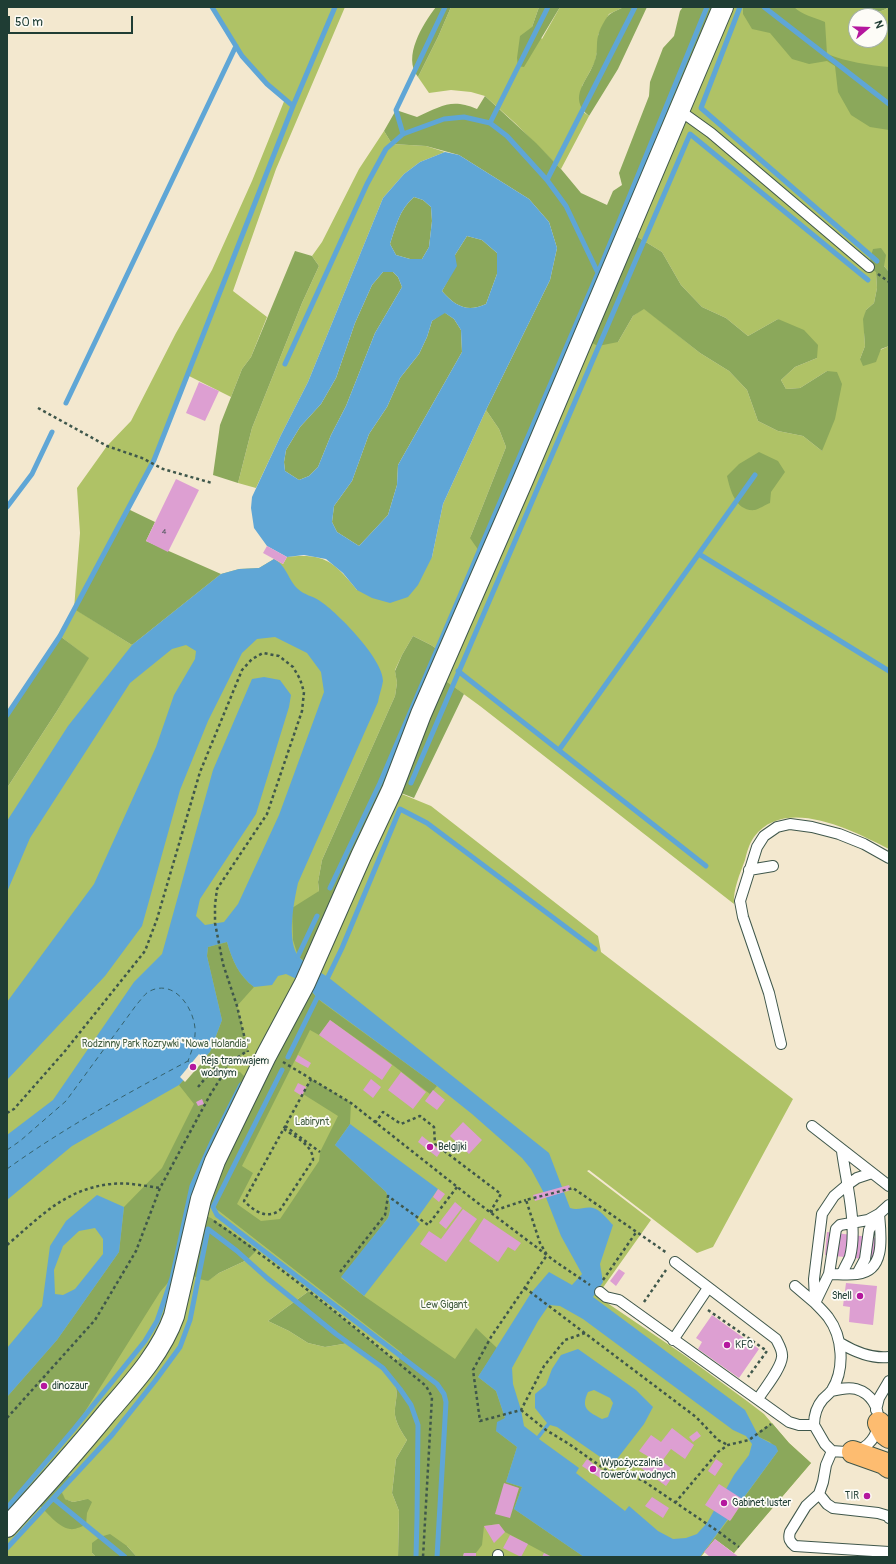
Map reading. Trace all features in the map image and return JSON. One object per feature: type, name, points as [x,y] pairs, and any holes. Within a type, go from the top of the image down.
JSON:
[{"type":"highway","points":[[853,1452],[884,1463],[889,1467]]},
{"type":"street","points":[[7,1528],[123,1395],[164,1340],[174,1316],[205,1184],[215,1160],[258,1059],[309,975],[361,856],[392,790],[421,714],[504,523],[723,7]]},
{"type":"lane","points":[[680,110],[711,133],[869,267]]},
{"type":"lane","points":[[781,1044],[769,993],[743,917],[740,900],[757,847],[764,836],[777,827],[790,824],[812,827],[838,834],[864,844],[889,858]]},
{"type":"lane","points":[[749,870],[773,866]]},
{"type":"lane","points":[[812,1126],[889,1186]]},
{"type":"lane","points":[[842,1150],[853,1235],[850,1257],[842,1274]]},
{"type":"lane","points":[[815,1304],[814,1279],[822,1214],[834,1196],[847,1185],[857,1178],[872,1173]]},
{"type":"lane","points":[[815,1304],[829,1274],[836,1229],[840,1225],[868,1220],[879,1214],[889,1205]]},
{"type":"lane","points":[[829,1274],[857,1274],[868,1271],[873,1267],[878,1260],[881,1238],[879,1214]]},
{"type":"lane","points":[[671,1265],[708,1288],[776,1339],[781,1347],[782,1357],[779,1367],[758,1399]]},
{"type":"lane","points":[[795,1286],[829,1318],[840,1343],[841,1358],[838,1374],[832,1390],[818,1407],[814,1420],[814,1425],[824,1444],[832,1451],[853,1452],[865,1447],[871,1442],[881,1423],[879,1398],[889,1381]]},
{"type":"lane","points":[[597,1288],[606,1297],[619,1300],[789,1422],[799,1425],[814,1425]]},
{"type":"lane","points":[[673,1340],[708,1288]]},
{"type":"lane","points":[[840,1343],[851,1350],[868,1356],[879,1358],[889,1356]]},
{"type":"lane","points":[[832,1390],[847,1388],[864,1392],[871,1398],[881,1423]]},
{"type":"lane","points":[[832,1451],[826,1465],[819,1494],[806,1506],[790,1532],[790,1542],[795,1546],[889,1552]]},
{"type":"lane","points":[[819,1494],[827,1504],[833,1508],[878,1513],[888,1516],[889,1518]]},
{"type":"path","points":[[38,408],[107,446],[142,458],[163,469],[212,483]]},
{"type":"path","points":[[7,1114],[65,1051],[145,951],[157,919],[200,772],[242,670],[252,659],[263,653],[279,656],[293,667],[300,679],[304,692],[302,711],[266,814],[217,889],[215,905],[215,923],[223,964],[237,1006],[258,1059]]},
{"type":"path","points":[[198,1087],[220,1061],[231,1062],[258,1059],[282,1062],[351,1103],[457,1187],[547,1255],[597,1288],[637,1231]]},
{"type":"path","points":[[7,1418],[95,1320],[136,1251],[160,1188],[210,1096],[231,1062]]},
{"type":"path","points":[[284,1128],[310,1149],[313,1155],[313,1160],[280,1210],[276,1213],[262,1215],[252,1210],[244,1201],[284,1128],[311,1079]]},
{"type":"path","points":[[375,1123],[383,1112],[401,1124],[420,1116],[434,1127],[435,1144],[501,1194],[490,1212]]},
{"type":"path","points":[[284,1128],[320,1152]]},
{"type":"path","points":[[7,1245],[50,1208],[85,1189],[113,1184],[160,1188]]},
{"type":"path","points":[[340,1272],[385,1215],[388,1196],[428,1225],[457,1187]]},
{"type":"path","points":[[490,1212],[526,1200],[573,1188],[669,1254]]},
{"type":"path","points":[[526,1200],[540,1243],[547,1255]]},
{"type":"path","points":[[198,1213],[211,1218],[264,1256],[426,1386],[432,1397],[423,1557]]},
{"type":"path","points":[[547,1255],[491,1337],[472,1370],[480,1421],[521,1410],[544,1366],[565,1340],[585,1333]]},
{"type":"path","points":[[644,1302],[671,1265]]},
{"type":"path","points":[[525,1288],[696,1416],[718,1440],[728,1445]]},
{"type":"path","points":[[703,1305],[766,1352],[745,1382]]},
{"type":"path","points":[[756,1367],[762,1371]]},
{"type":"path","points":[[521,1410],[544,1429],[569,1444],[606,1470],[642,1480],[707,1523],[739,1547]]},
{"type":"path","points":[[675,1503],[718,1452],[728,1445],[749,1440],[757,1434]]},
{"type":"green space","points":[[212,7],[345,7],[276,169],[233,291],[267,317],[251,357],[242,369],[231,397],[187,375],[154,460],[75,609],[132,645],[221,574],[239,569],[259,568],[274,559],[283,564],[287,557],[300,556],[320,558],[335,566],[342,572],[357,590],[432,557],[443,504],[486,410],[499,429],[506,447],[470,538],[582,338],[618,342],[633,316],[644,308],[700,353],[729,371],[747,390],[758,421],[778,431],[803,436],[822,451],[827,371],[800,388],[786,389],[781,380],[795,367],[817,358],[778,319],[748,336],[726,318],[702,307],[681,285],[662,252],[628,231],[723,7],[861,7],[863,8],[848,8],[848,48],[888,48],[887,8],[889,7],[889,272],[884,266],[876,272],[877,288],[874,303],[866,310],[864,332],[865,346],[860,359],[889,346],[889,849],[839,826],[820,820],[801,818],[783,819],[767,825],[752,840],[737,882],[734,904],[480,706],[439,676],[447,656],[431,645],[413,636],[395,670],[397,683],[395,696],[322,860],[318,882],[319,891],[293,940],[392,790],[431,806],[598,936],[601,952],[793,1099],[713,1247],[697,1253],[589,1170],[587,1171],[651,1220],[597,1296],[684,1355],[764,1414],[789,1443],[811,1463],[734,1553],[715,1539],[701,1557],[463,1557],[464,1553],[402,1353],[397,1362],[309,1291],[268,1321],[289,1331],[308,1343],[325,1347],[349,1343],[382,1367],[395,1384],[397,1392],[395,1411],[396,1418],[407,1440],[396,1459],[392,1493],[399,1511],[398,1557],[137,1557],[127,1546],[92,1553],[96,1557],[7,1557],[7,788],[57,711],[88,658],[60,636],[74,609],[80,533],[77,488],[107,446],[131,421],[176,333],[212,270],[252,181],[285,99],[267,84],[242,56]],"holes":[[[198,1213],[247,1260],[219,1273],[207,1281]],[[72,1478],[61,1490],[64,1499],[73,1502],[88,1499],[45,1509],[33,1498]]]},
{"type":"green space","points":[[436,7],[451,7],[418,77],[412,60],[413,51],[420,31]]},
{"type":"green space","points":[[451,7],[539,7],[532,27],[542,39],[560,7],[624,7],[609,14],[598,35],[598,47],[595,62],[582,86],[582,111],[589,116],[561,169],[515,123],[485,96],[471,92],[451,90],[429,93],[418,77]]},
{"type":"green space","points":[[539,7],[560,7],[524,67],[518,66],[517,58],[520,36],[532,27]]},
{"type":"green space","points":[[624,7],[647,7],[618,69],[589,116],[582,109],[579,102],[581,88],[595,60],[597,39],[603,24],[608,16]]},
{"type":"green space","points":[[683,7],[723,7],[628,231],[662,252],[681,285],[702,307],[726,318],[748,336],[778,319],[804,330],[818,345],[817,358],[795,367],[781,380],[786,389],[800,388],[827,371],[837,372],[842,384],[835,419],[822,451],[803,436],[778,431],[758,421],[747,390],[729,371],[700,353],[644,309],[633,316],[618,342],[598,346],[582,338],[489,559],[479,551],[470,538],[506,447],[499,429],[486,410],[550,280],[557,248],[549,222],[529,199],[459,155],[426,146],[392,144],[384,131],[396,110],[417,117],[440,107],[453,104],[460,104],[477,109],[485,96],[536,143],[581,193],[607,205],[613,191],[622,185],[619,173],[649,96],[650,82],[663,48],[674,36],[680,11]]},
{"type":"green space","points":[[743,7],[794,7],[804,14],[825,22],[827,54],[858,63],[889,67],[889,130],[870,127],[851,115],[838,92],[835,66],[827,61],[809,64],[792,59],[770,33],[752,29],[743,14]]},
{"type":"green space","points":[[861,7],[889,7],[887,8]]},
{"type":"green space","points":[[384,131],[392,144],[426,146],[445,152],[420,162],[404,174],[383,198],[308,382],[256,488],[238,483],[252,428],[302,303],[319,266],[312,256],[322,242],[359,169]]},
{"type":"green space","points":[[414,197],[423,200],[431,207],[432,221],[429,247],[422,259],[410,259],[396,255],[390,244],[401,213]]},
{"type":"green space","points":[[467,236],[482,240],[497,253],[497,274],[486,304],[473,308],[467,308],[457,304],[442,291],[448,280],[455,255]]},
{"type":"green space","points":[[881,248],[886,255],[884,266],[889,272],[889,346],[881,349],[876,362],[863,366],[860,359],[865,346],[863,319],[866,310],[874,303],[877,288],[876,272],[869,267],[873,249]]},
{"type":"green space","points":[[295,251],[312,256],[319,266],[302,303],[252,428],[238,483],[213,475],[220,425],[242,369],[251,357]]},
{"type":"green space","points":[[383,272],[393,272],[398,277],[402,287],[375,333],[346,406],[331,435],[318,467],[309,476],[299,480],[285,471],[284,462],[286,450],[300,427],[321,404],[336,378],[355,323],[372,285]]},
{"type":"green space","points":[[444,312],[454,319],[461,330],[462,352],[398,465],[397,485],[388,515],[359,546],[337,532],[332,522],[334,506],[352,481],[369,434],[387,407],[400,378],[419,354],[427,337],[432,321]]},
{"type":"green space","points":[[759,452],[778,461],[785,472],[771,492],[770,503],[755,510],[748,510],[743,508],[735,499],[727,476],[739,464]]},
{"type":"green space","points":[[128,509],[155,522],[146,541],[221,574],[132,645],[74,609]]},
{"type":"green space","points":[[60,636],[89,658],[57,711],[7,788],[7,715]]},
{"type":"green space","points":[[413,636],[431,645],[447,656],[439,676],[464,694],[414,798],[393,790],[312,968],[298,956],[293,940],[292,908],[319,891],[318,882],[322,860],[395,696],[397,683],[395,671]]},
{"type":"green space","points":[[227,942],[231,955],[240,973],[254,987],[237,1006],[248,1051],[231,1062],[227,1069],[240,1072],[252,1084],[305,983],[323,1003],[437,1086],[430,1094],[385,1059],[330,1020],[319,1035],[310,1030],[242,1166],[253,1173],[237,1204],[261,1221],[280,1219],[319,1161],[320,1152],[338,1116],[303,1094],[311,1079],[351,1103],[350,1124],[335,1145],[386,1192],[390,1208],[388,1218],[341,1278],[364,1296],[455,1359],[476,1328],[497,1348],[478,1377],[496,1391],[505,1418],[496,1431],[517,1447],[506,1482],[522,1487],[514,1509],[584,1557],[552,1557],[505,1532],[499,1524],[484,1526],[482,1545],[476,1553],[464,1553],[463,1557],[398,1557],[399,1511],[392,1493],[396,1459],[407,1440],[396,1418],[395,1411],[397,1392],[395,1384],[382,1367],[349,1343],[325,1347],[308,1343],[289,1331],[268,1321],[309,1291],[397,1362],[402,1353],[219,1211],[201,1199],[198,1213],[188,1208],[172,1278],[160,1292],[74,1429],[7,1508],[7,1397],[57,1340],[119,1252],[124,1207],[162,1168],[194,1104],[179,1085],[210,1052],[222,1020],[207,956],[208,947]]},
{"type":"green space","points":[[198,1213],[211,1218],[257,1250],[247,1260],[219,1273],[208,1281],[199,1279],[185,1271]]},
{"type":"green space","points":[[772,1423],[789,1443],[811,1463],[734,1553],[715,1539],[700,1557],[729,1519],[731,1520],[744,1500],[743,1499],[778,1451],[770,1442],[759,1437],[757,1433]]},
{"type":"green space","points":[[58,1471],[73,1478],[61,1490],[65,1499],[73,1502],[88,1499],[92,1502],[87,1513],[86,1525],[74,1529],[65,1528],[45,1512],[33,1498]]},
{"type":"green space","points":[[110,1534],[127,1546],[137,1557],[96,1557],[92,1553],[92,1543],[100,1537]]},
{"type":"water","points":[[445,152],[459,155],[529,199],[549,222],[557,248],[550,280],[486,410],[443,504],[432,557],[418,585],[408,597],[390,603],[372,598],[357,590],[343,573],[326,559],[304,555],[287,557],[267,546],[254,528],[251,508],[252,497],[308,382],[383,198],[404,174],[420,162]],"holes":[[[414,197],[423,200],[431,207],[432,221],[429,247],[422,259],[410,259],[396,255],[390,244],[401,213]],[[467,236],[482,240],[497,253],[497,274],[486,304],[479,307],[467,308],[452,301],[442,291],[457,266],[455,255]],[[383,272],[393,272],[398,277],[402,287],[375,333],[346,406],[331,435],[318,467],[309,476],[299,480],[285,471],[284,462],[286,450],[300,427],[321,404],[336,378],[355,323],[372,285]],[[445,313],[454,319],[461,330],[462,352],[398,465],[397,485],[388,515],[359,546],[337,532],[332,522],[334,506],[352,481],[369,434],[387,407],[400,378],[419,354],[427,337],[432,321]]]},
{"type":"water","points":[[274,559],[282,565],[298,589],[320,601],[337,615],[368,649],[376,661],[383,681],[378,702],[298,883],[292,921],[295,950],[299,957],[306,963],[328,977],[549,1153],[570,1208],[596,1209],[613,1225],[600,1264],[603,1282],[593,1297],[745,1410],[759,1437],[776,1446],[778,1451],[700,1557],[584,1557],[514,1509],[522,1487],[506,1482],[517,1447],[496,1431],[497,1422],[505,1418],[496,1391],[478,1377],[531,1293],[549,1272],[572,1285],[582,1274],[561,1236],[545,1195],[531,1169],[522,1158],[472,1114],[437,1086],[317,998],[305,983],[286,974],[278,976],[272,985],[254,987],[240,973],[231,955],[227,942],[208,947],[207,956],[222,1020],[210,1052],[179,1085],[72,1146],[7,1200],[7,1135],[53,1100],[134,982],[162,954],[213,770],[252,679],[264,677],[280,680],[291,695],[289,707],[256,814],[200,899],[196,916],[205,925],[224,922],[238,904],[279,815],[324,692],[321,672],[307,653],[275,637],[257,639],[242,653],[208,721],[180,790],[142,926],[105,976],[7,1080],[7,1002],[94,884],[156,747],[174,695],[195,659],[196,651],[186,645],[172,649],[130,683],[30,838],[7,892],[7,821],[68,726],[132,645],[221,574],[239,569],[259,568]],"holes":[[[549,1305],[560,1306],[583,1319],[733,1430],[746,1436],[752,1444],[749,1455],[734,1475],[707,1523],[697,1534],[686,1538],[673,1539],[658,1531],[629,1506],[625,1511],[576,1473],[579,1468],[539,1439],[550,1425],[557,1427],[606,1461],[617,1459],[644,1424],[653,1407],[636,1390],[578,1349],[561,1355],[552,1369],[546,1385],[535,1394],[535,1408],[547,1423],[537,1436],[524,1426],[513,1384],[512,1368],[538,1321]],[[594,1390],[610,1398],[613,1403],[608,1417],[602,1419],[590,1412],[585,1406],[588,1392]]]},
{"type":"water","points":[[350,1124],[438,1189],[416,1220],[420,1224],[364,1296],[341,1277],[388,1218],[390,1205],[386,1192],[335,1145]]},
{"type":"water","points":[[97,1195],[124,1207],[119,1252],[57,1340],[7,1397],[7,1348],[42,1306],[50,1246],[66,1221]],"holes":[[[95,1228],[103,1239],[103,1254],[75,1289],[63,1295],[55,1294],[54,1270],[63,1246],[79,1231]]]},
{"type":"pier","points":[[199,1054],[205,1059],[185,1082],[180,1077]]},
{"type":"building","points":[[199,382],[219,391],[205,421],[186,413]]},
{"type":"building","points":[[176,479],[199,490],[168,552],[146,541]]},
{"type":"building","points":[[267,546],[287,557],[283,564],[263,553]]},
{"type":"building","points":[[330,1020],[392,1065],[382,1080],[319,1035]]},
{"type":"building","points":[[298,1055],[311,1063],[308,1068],[295,1061]]},
{"type":"building","points":[[401,1072],[426,1092],[413,1109],[388,1090]]},
{"type":"building","points":[[371,1079],[381,1087],[373,1098],[363,1090]]},
{"type":"building","points":[[298,1083],[306,1087],[302,1096],[294,1091]]},
{"type":"building","points":[[433,1090],[445,1100],[437,1110],[425,1101]]},
{"type":"building","points":[[202,1099],[204,1104],[198,1106],[196,1102]]},
{"type":"building","points":[[463,1122],[482,1140],[469,1154],[450,1136]]},
{"type":"building","name":"Belgijki","points":[[422,1136],[441,1151],[437,1157],[418,1142]]},
{"type":"building","points":[[569,1185],[571,1190],[535,1201],[533,1195]]},
{"type":"building","points":[[438,1189],[445,1194],[439,1202],[433,1197]]},
{"type":"building","points":[[455,1202],[462,1208],[446,1229],[439,1223]]},
{"type":"building","points":[[463,1209],[477,1219],[446,1262],[420,1244],[429,1231],[441,1239]]},
{"type":"building","points":[[484,1218],[521,1243],[515,1251],[508,1247],[498,1262],[469,1241]]},
{"type":"building","points":[[827,1232],[886,1239],[883,1261],[825,1255]]},
{"type":"building","points":[[619,1269],[625,1273],[616,1286],[610,1281]]},
{"type":"building","name":"Shell","points":[[846,1283],[877,1286],[873,1325],[849,1322],[850,1307],[843,1306]]},
{"type":"building","name":"KFC","points":[[712,1315],[759,1349],[739,1378],[698,1349],[702,1342],[696,1338]]},
{"type":"building","points":[[672,1428],[694,1445],[685,1459],[671,1449],[662,1461],[676,1472],[666,1486],[641,1468],[649,1457],[639,1451],[651,1435],[661,1442]]},
{"type":"building","points":[[697,1431],[701,1436],[693,1442],[689,1437]]},
{"type":"building","name":"Wypożyczalnia rowerów wodnych","points":[[587,1459],[604,1472],[600,1478],[582,1466]]},
{"type":"building","points":[[716,1459],[723,1464],[715,1476],[708,1471]]},
{"type":"building","points":[[504,1483],[519,1488],[510,1518],[495,1514]]},
{"type":"building","name":"Gabinet luster","points":[[719,1484],[744,1500],[730,1521],[705,1505]]},
{"type":"building","points":[[652,1497],[669,1508],[663,1518],[645,1506]]},
{"type":"building","points":[[499,1524],[505,1532],[494,1543],[484,1526]]},
{"type":"building","points":[[510,1535],[528,1544],[521,1557],[503,1548]]},
{"type":"building","points":[[715,1539],[739,1557],[710,1557],[704,1552]]},
{"type":"building","points":[[464,1553],[476,1553],[476,1557],[463,1557]]},
{"type":"building","points":[[544,1553],[552,1557],[542,1557]]},
{"type":"waterway","points":[[212,7],[242,56],[267,84],[293,106]]},
{"type":"waterway","points":[[7,715],[60,636],[154,460],[293,106],[335,7]]},
{"type":"waterway","points":[[403,134],[396,110],[445,7]]},
{"type":"waterway","points":[[490,123],[548,7]]},
{"type":"waterway","points":[[547,180],[635,7]]},
{"type":"waterway","points":[[330,888],[380,783],[598,273],[707,7]]},
{"type":"waterway","points":[[740,7],[701,108],[877,261]]},
{"type":"waterway","points":[[764,7],[889,104]]},
{"type":"waterway","points":[[66,403],[236,46]]},
{"type":"waterway","points":[[285,364],[367,184],[386,149],[403,134],[444,119],[464,117],[490,123],[507,136],[547,180],[566,206],[598,273]]},
{"type":"waterway","points":[[411,783],[690,134],[868,280]]},
{"type":"waterway","points":[[7,507],[32,474],[52,432]]},
{"type":"waterway","points":[[559,750],[755,475]]},
{"type":"waterway","points":[[699,554],[889,671]]},
{"type":"waterway","points":[[458,671],[706,866]]},
{"type":"waterway","points":[[328,977],[342,948],[400,809],[427,823],[595,949]]},
{"type":"waterway","points":[[298,956],[317,916]]},
{"type":"waterway","points":[[288,1057],[317,998]]},
{"type":"waterway","points":[[282,1070],[213,1207],[217,1215],[437,1384],[444,1394],[446,1402],[437,1557]]},
{"type":"waterway","points":[[7,1508],[74,1429],[145,1341],[157,1321],[172,1278],[192,1186],[212,1142],[241,1085]]},
{"type":"waterway","points":[[7,1548],[112,1435],[180,1347],[190,1320],[208,1229],[237,1251],[267,1278],[336,1334],[383,1368],[411,1405],[418,1425],[416,1557]]},
{"type":"waterway","points":[[54,1499],[125,1557]]},
{"type":"ferry route","points":[[7,1150],[20,1141],[66,1101],[137,1004],[150,991],[159,988],[167,989],[181,997],[186,1004],[195,1028],[195,1037],[188,1061]]},
{"type":"ferry route","points":[[7,1169],[51,1139],[119,1099],[188,1061],[192,1063]]},
{"type":"place","name":"Rejs tramwajem wodnym","points":[[193,1067]]},
{"type":"place","name":"Belgijki","points":[[430,1147]]},
{"type":"place","name":"Shell","points":[[860,1296]]},
{"type":"place","name":"KFC","points":[[727,1345]]},
{"type":"place","name":"dinozaur","points":[[44,1386]]},
{"type":"place","name":"Wypożyczalnia rowerów wodnych","points":[[593,1469]]},
{"type":"place","name":"TIR","points":[[867,1496]]},
{"type":"place","name":"Gabinet luster","points":[[724,1503]]},
{"type":"park label","name":"Rodzinny Park Rozrywki \"Nowa Holandia\"","points":[[166,1044]]},
{"type":"park label","name":"Labirynt","points":[[312,1122]]},
{"type":"park label","name":"Lew Gigant","points":[[444,1305]]}]
